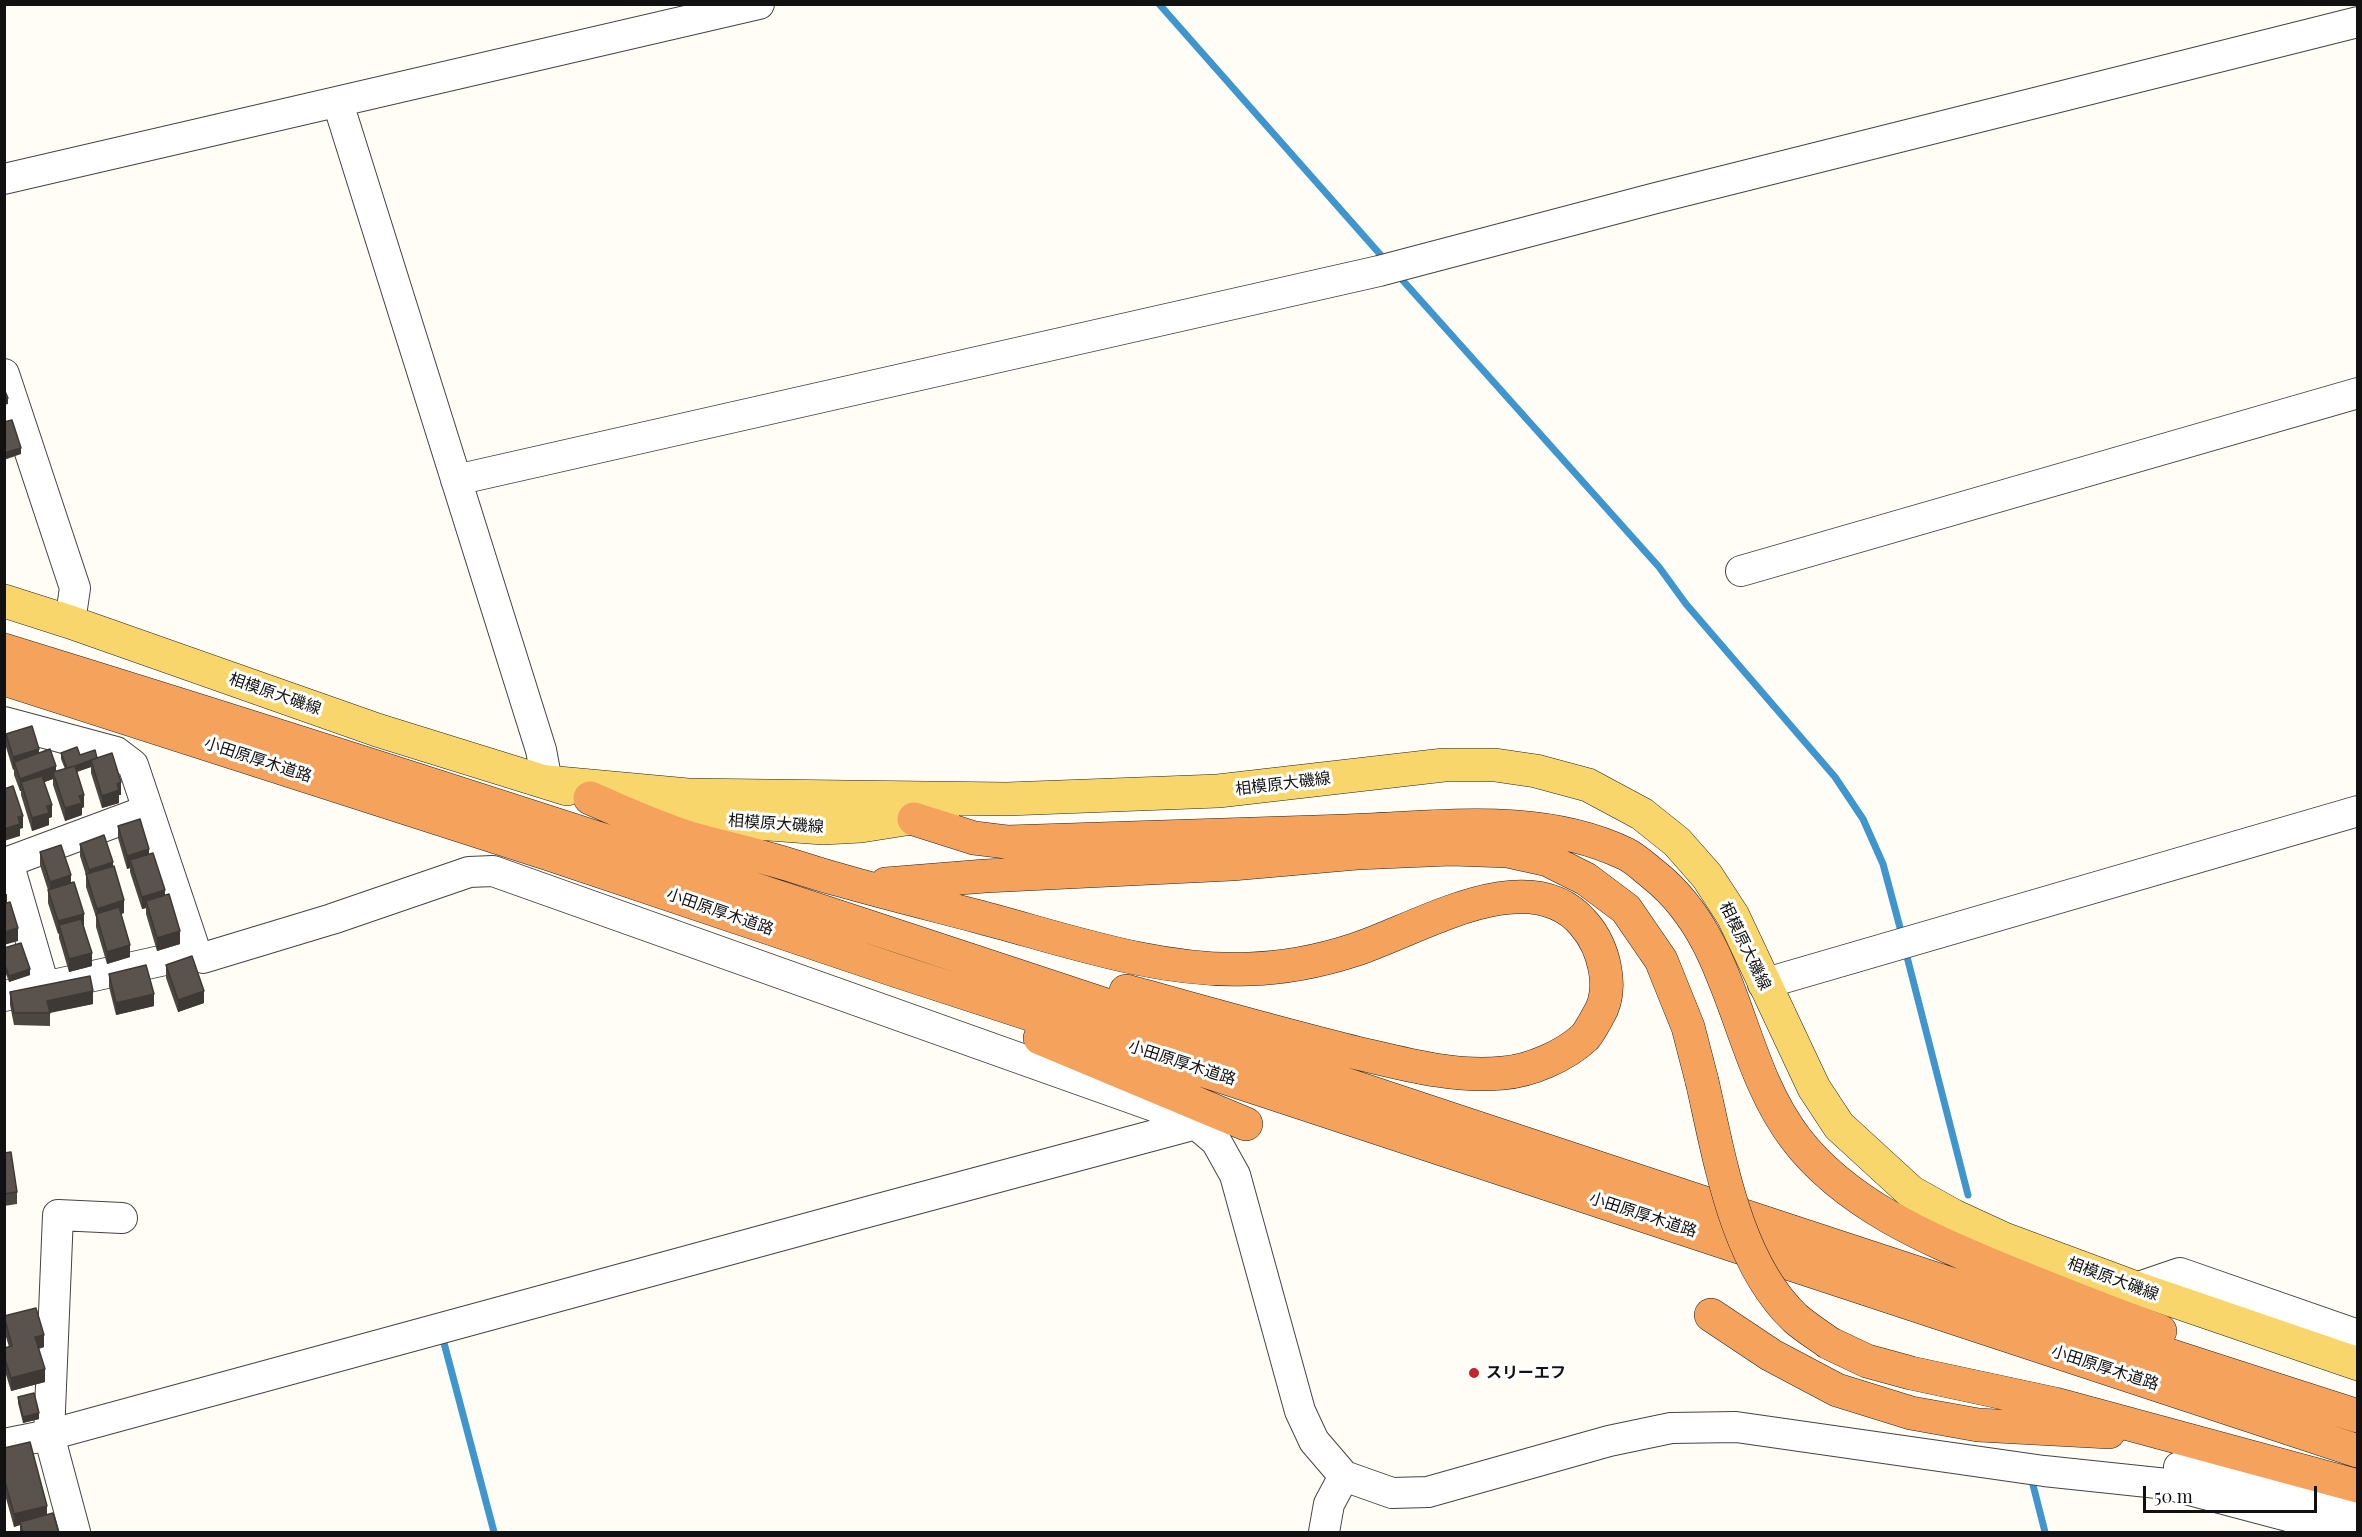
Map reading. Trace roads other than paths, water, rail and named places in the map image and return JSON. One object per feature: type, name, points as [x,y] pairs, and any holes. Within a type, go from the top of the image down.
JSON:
[{"type":"highway","name":"小田原厚木道路","points":[[4,650],[212,714],[2057,1320],[2358,1416]]},
{"type":"highway","name":"小田原厚木道路","points":[[4,679],[549,854],[897,971],[2358,1451]]},
{"type":"highway","points":[[590,798],[641,821],[689,837],[836,879],[1153,962],[1207,970],[1297,965],[1355,950],[1454,910],[1496,898],[1528,897],[1560,905],[1583,922],[1599,947],[1606,977],[1603,1009],[1587,1035],[1567,1050],[1539,1064],[1505,1073],[1451,1073],[1307,1041],[1028,966],[905,940]]},
{"type":"highway","points":[[914,819],[974,838],[1007,842],[1443,825],[1502,825],[1551,831],[1589,840],[1629,855],[1671,888],[1703,931],[1728,984],[1755,1064],[1778,1112],[1797,1141],[1849,1190],[1895,1221],[1951,1248],[2063,1295],[2358,1407]]},
{"type":"highway","points":[[836,879],[893,885],[985,876],[1232,864],[1357,853],[1451,849],[1507,851],[1548,860],[1586,879],[1626,909],[1661,960],[1688,1027],[1736,1215],[1752,1256],[1770,1288],[1796,1318],[1829,1343],[1867,1361],[1911,1373],[2055,1404],[2358,1486]]},
{"type":"highway","points":[[897,971],[1017,1028],[1246,1124]]},
{"type":"highway","points":[[1711,1316],[1771,1355],[1837,1390],[1911,1413],[1978,1425],[2167,1435]]},
{"type":"main road","name":"相模原大磯線","points":[[4,601],[377,730],[547,782],[590,798],[688,818],[823,828],[861,826],[914,819],[1006,799]]},
{"type":"main road","name":"相模原大磯線","points":[[547,782],[688,795],[1006,799],[1218,791],[1444,765],[1495,765],[1536,771],[1588,785],[1642,814],[1677,842],[1707,876],[1733,916],[1763,984],[1814,1088],[1839,1126],[1911,1192],[2004,1239],[2136,1288],[2358,1364]]},
{"type":"main road","points":[[688,795],[756,806],[884,809],[914,819]]},
{"type":"street","points":[[4,179],[759,4]]},
{"type":"street","points":[[456,480],[1379,271],[1656,198],[2358,22]]},
{"type":"street","points":[[338,102],[541,750],[547,782]]},
{"type":"street","points":[[4,374],[11,417],[75,588],[70,622]]},
{"type":"street","points":[[1741,571],[2358,393]]},
{"type":"street","points":[[4,722],[116,752],[133,765],[196,953],[203,958],[332,919],[469,872],[493,871],[986,1045],[1165,1110],[1196,1124],[1216,1141],[1234,1175],[1300,1411],[1314,1441],[1344,1476],[1392,1493],[1428,1492],[1609,1441],[1671,1428],[1736,1427],[2044,1471],[2166,1484],[2348,1533]]},
{"type":"street","points":[[44,986],[8,862],[148,810]]},
{"type":"street","points":[[1763,984],[2358,811]]},
{"type":"street","points":[[4,996],[196,953]]},
{"type":"street","points":[[4,1444],[49,1435],[446,1328],[829,1221],[1196,1124]]},
{"type":"street","points":[[75,1533],[49,1435],[58,1215],[122,1218]]},
{"type":"street","points":[[2136,1288],[2180,1273],[2358,1335]]},
{"type":"street","points":[[2044,1471],[2173,1465],[2358,1509]]},
{"type":"street","points":[[1324,1533],[1329,1504],[1344,1476]]},
{"type":"waterway","points":[[1159,4],[1386,261]]},
{"type":"waterway","points":[[1397,274],[1659,567],[1686,604],[1835,777],[1863,819],[1883,864],[1902,935]]},
{"type":"waterway","points":[[1905,949],[1968,1195]]},
{"type":"waterway","points":[[444,1343],[494,1532]]},
{"type":"waterway","points":[[2032,1481],[2045,1532]]},
{"type":"place","name":"スリーエフ","points":[[1474,1373]]}]
